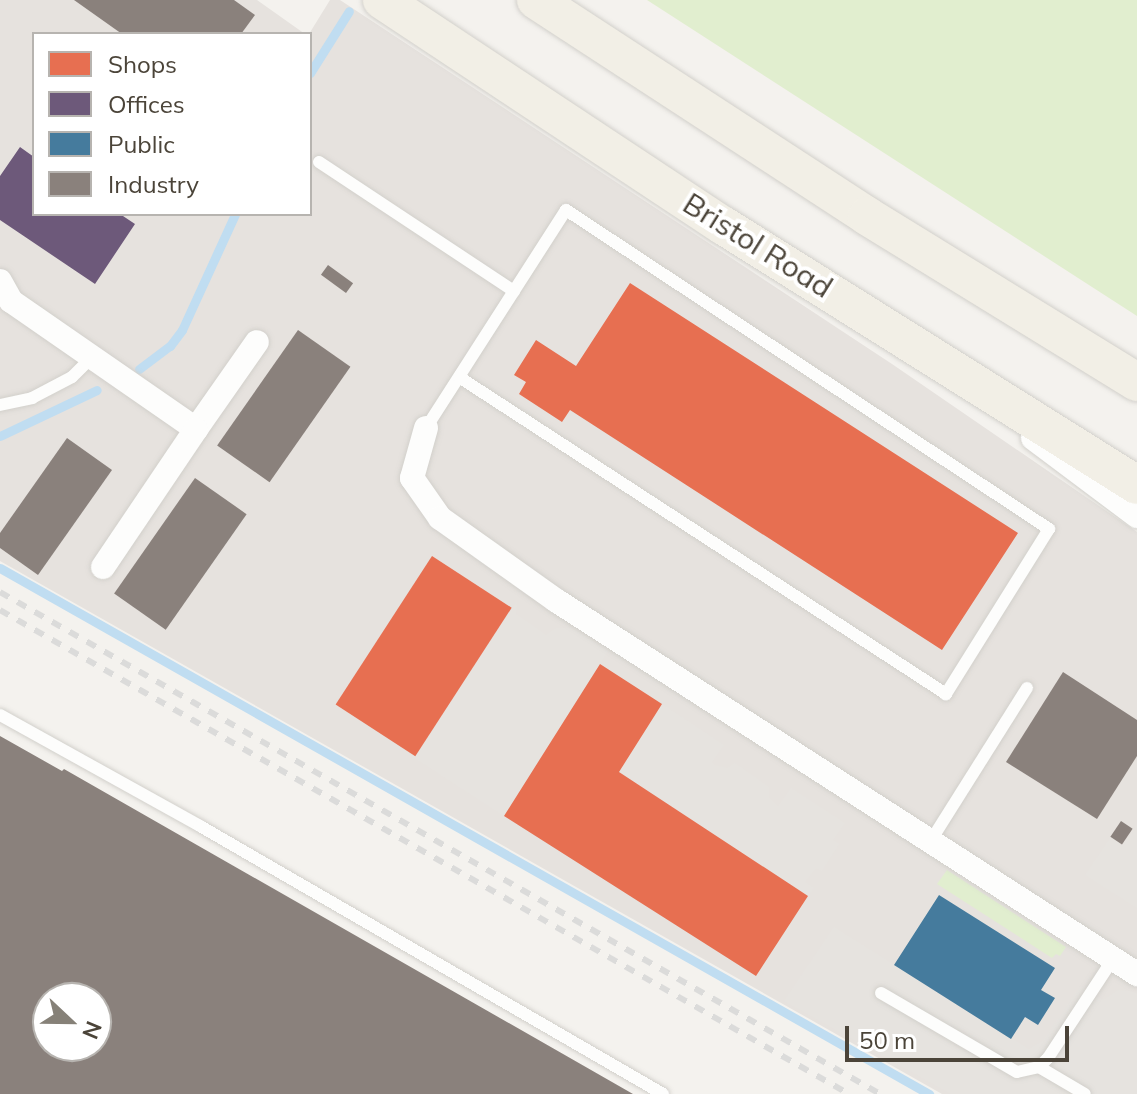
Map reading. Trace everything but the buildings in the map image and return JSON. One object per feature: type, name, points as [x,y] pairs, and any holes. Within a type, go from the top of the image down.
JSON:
[{"type":"main road","name":"Bristol Road","points":[[382,0],[724,226],[1137,485]]},
{"type":"main road","points":[[536,0],[867,216],[1137,382]]},
{"type":"street","points":[[0,281],[11,301],[196,429]]},
{"type":"street","points":[[899,333],[1137,516]]},
{"type":"street","points":[[103,567],[257,342]]},
{"type":"street","points":[[426,428],[412,478],[440,518],[557,601],[1137,974]]},
{"type":"lane","points":[[319,162],[514,291]]},
{"type":"lane","points":[[426,428],[566,210],[1049,529],[946,694],[459,377]]},
{"type":"lane","points":[[0,405],[32,398],[72,377],[91,358]]},
{"type":"lane","points":[[930,842],[1027,688]]},
{"type":"lane","points":[[0,715],[200,826],[663,1094]]},
{"type":"lane","points":[[881,993],[1017,1072],[1039,1067],[1113,959]]},
{"type":"lane","points":[[1039,1067],[1085,1094]]},
{"type":"shaded area","points":[[0,0],[257,0],[302,32],[32,32],[32,216],[312,216],[310,32],[330,0],[340,0],[892,364],[1137,532],[1137,1094],[942,1094],[0,561]]},
{"type":"shaded area","points":[[517,601],[516,614],[546,635],[556,628],[572,628],[608,651],[504,816],[413,757]]},
{"type":"shaded area","points":[[662,704],[724,745],[712,762],[715,765],[727,768],[735,763],[769,787],[769,797],[778,806],[791,788],[845,823],[833,840],[839,844],[822,871],[816,868],[805,882],[814,888],[808,896],[619,772]]},
{"type":"shaded area","points":[[1137,824],[1137,908],[1085,875],[1111,837],[1123,845]]},
{"type":"shaded area","points":[[834,927],[1029,1049],[1043,1041],[1080,986],[1103,1000],[1118,990],[1132,991],[1137,994],[1137,1094],[951,1094],[784,1001]]},
{"type":"green space","points":[[647,0],[1137,0],[1137,316]]},
{"type":"green space","points":[[947,870],[1066,947],[1060,956],[1056,954],[1052,958],[937,884]]},
{"type":"waterway","points":[[312,70],[349,11]]},
{"type":"waterway","points":[[139,369],[170,346],[182,330],[234,216]]},
{"type":"waterway","points":[[0,436],[97,390]]},
{"type":"waterway","points":[[0,568],[929,1094]]},
{"type":"railway","points":[[0,592],[880,1094]]},
{"type":"railway","points":[[0,610],[849,1094]]}]
